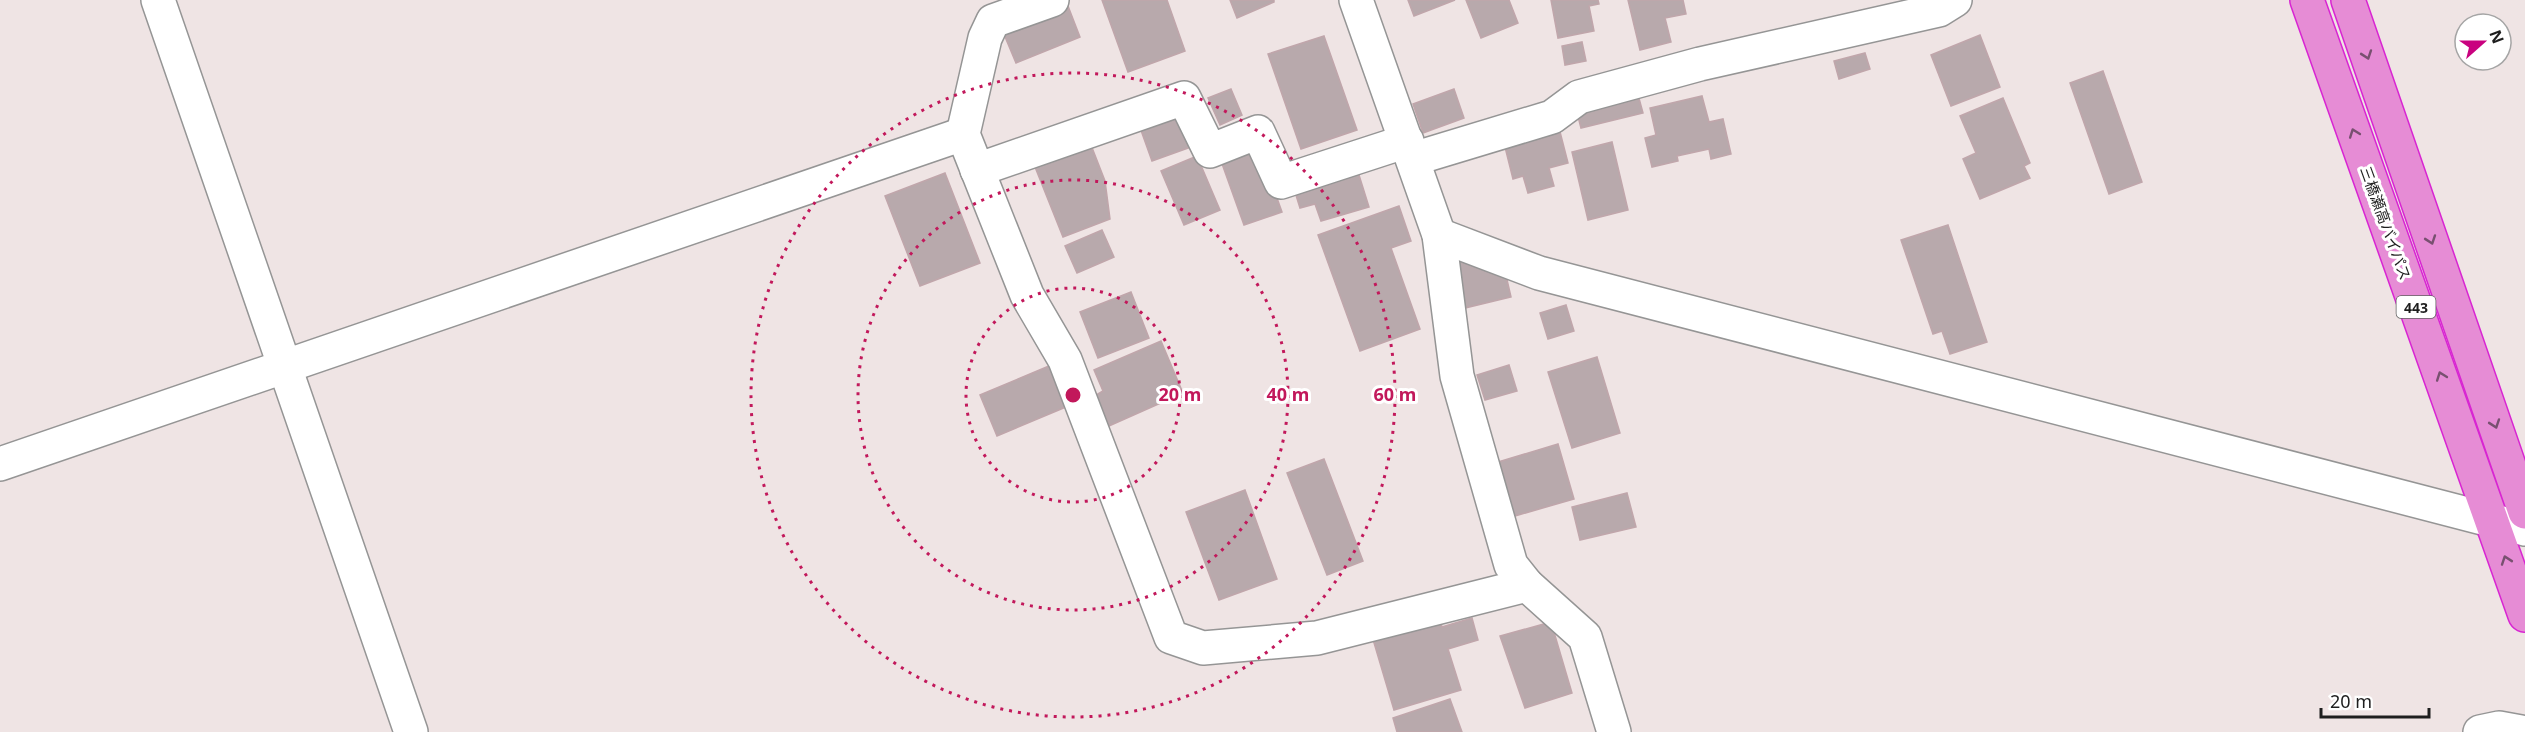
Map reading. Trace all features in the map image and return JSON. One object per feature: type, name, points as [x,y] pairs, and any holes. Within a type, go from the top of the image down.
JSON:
[{"type":"highway","name":"三橋瀬高バイパス","points":[[2307,0],[2525,615]]},
{"type":"highway","name":"443","points":[[2348,0],[2525,512]]},
{"type":"street","points":[[158,0],[411,732]]},
{"type":"street","points":[[1052,0],[993,21],[985,38],[963,134],[1027,295],[1065,360],[1171,637],[1203,648],[1317,638],[1527,585]]},
{"type":"street","points":[[1356,0],[1439,235],[1457,376],[1511,565],[1527,585],[1585,637],[1614,732]]},
{"type":"street","points":[[977,170],[1184,98],[1210,151],[1258,132],[1281,182],[1552,117],[1579,97],[1700,64],[1939,10],[1955,0]]},
{"type":"street","points":[[0,464],[963,134]]},
{"type":"street","points":[[1439,235],[1539,273],[2525,529]]},
{"type":"street","points":[[2480,732],[2499,728],[2521,732]]},
{"type":"building","points":[[1102,0],[1167,0],[1185,51],[1128,72]]},
{"type":"building","points":[[1230,0],[1274,0],[1274,2],[1237,18]]},
{"type":"building","points":[[1408,0],[1455,0],[1414,16]]},
{"type":"building","points":[[1466,0],[1509,0],[1518,23],[1481,38]]},
{"type":"building","points":[[1551,0],[1598,0],[1599,4],[1589,6],[1594,31],[1558,38]]},
{"type":"building","points":[[1628,0],[1683,0],[1686,14],[1665,18],[1671,42],[1640,50]]},
{"type":"building","points":[[1068,6],[1080,37],[1016,63],[1003,32]]},
{"type":"building","points":[[1980,35],[2000,87],[1951,106],[1931,55]]},
{"type":"building","points":[[1324,36],[1357,130],[1301,149],[1268,54]]},
{"type":"building","points":[[1582,42],[1586,61],[1565,65],[1562,46]]},
{"type":"building","points":[[1865,53],[1870,69],[1839,79],[1834,61]]},
{"type":"building","points":[[2103,71],[2142,182],[2109,194],[2070,83]]},
{"type":"building","points":[[1231,89],[1242,115],[1220,125],[1208,98]]},
{"type":"building","points":[[1454,89],[1464,118],[1423,133],[1413,104]]},
{"type":"building","points":[[1637,91],[1643,113],[1581,128],[1575,105]]},
{"type":"building","points":[[1702,96],[1709,122],[1723,119],[1731,154],[1711,159],[1709,149],[1677,156],[1678,161],[1652,167],[1645,138],[1656,135],[1650,108]]},
{"type":"building","points":[[2003,98],[2030,163],[2024,166],[2030,178],[1980,199],[1963,159],[1976,153],[1960,116]]},
{"type":"building","points":[[1187,104],[1202,143],[1152,161],[1138,122]]},
{"type":"building","points":[[1558,124],[1568,163],[1549,168],[1554,186],[1528,193],[1523,176],[1513,179],[1503,139]]},
{"type":"building","points":[[1254,134],[1282,212],[1244,225],[1216,147]]},
{"type":"building","points":[[1612,142],[1628,210],[1588,220],[1572,152]]},
{"type":"building","points":[[1091,145],[1105,181],[1110,219],[1063,237],[1035,167]]},
{"type":"building","points":[[1197,156],[1220,210],[1184,225],[1161,171]]},
{"type":"building","points":[[1354,159],[1369,207],[1321,221],[1315,204],[1300,208],[1291,179]]},
{"type":"building","points":[[945,173],[980,263],[920,286],[885,196]]},
{"type":"building","points":[[1399,206],[1411,241],[1391,248],[1420,329],[1360,351],[1318,235]]},
{"type":"building","points":[[1948,225],[1987,342],[1950,354],[1942,331],[1933,334],[1901,240]]},
{"type":"building","points":[[1102,230],[1114,257],[1077,273],[1065,246]]},
{"type":"building","points":[[1451,252],[1505,271],[1511,297],[1465,308]]},
{"type":"building","points":[[1131,292],[1149,338],[1098,358],[1080,312]]},
{"type":"building","points":[[1566,305],[1574,331],[1548,339],[1540,313]]},
{"type":"building","points":[[1161,341],[1183,393],[1109,426],[1096,395],[1103,391],[1094,370]]},
{"type":"building","points":[[1597,357],[1620,433],[1572,448],[1548,372]]},
{"type":"building","points":[[1056,363],[1073,404],[997,436],[980,395]]},
{"type":"building","points":[[1509,365],[1517,391],[1485,400],[1477,375]]},
{"type":"building","points":[[1558,444],[1574,499],[1515,516],[1498,462]]},
{"type":"building","points":[[1324,459],[1363,561],[1327,575],[1287,473]]},
{"type":"building","points":[[1245,490],[1277,579],[1219,600],[1186,512]]},
{"type":"building","points":[[1627,493],[1636,527],[1580,540],[1572,507]]},
{"type":"building","points":[[1439,616],[1442,627],[1472,618],[1478,640],[1448,649],[1461,690],[1394,710],[1372,636]]},
{"type":"building","points":[[1551,622],[1572,693],[1525,708],[1500,636]]},
{"type":"building","points":[[1450,699],[1462,732],[1397,732],[1393,718]]}]
